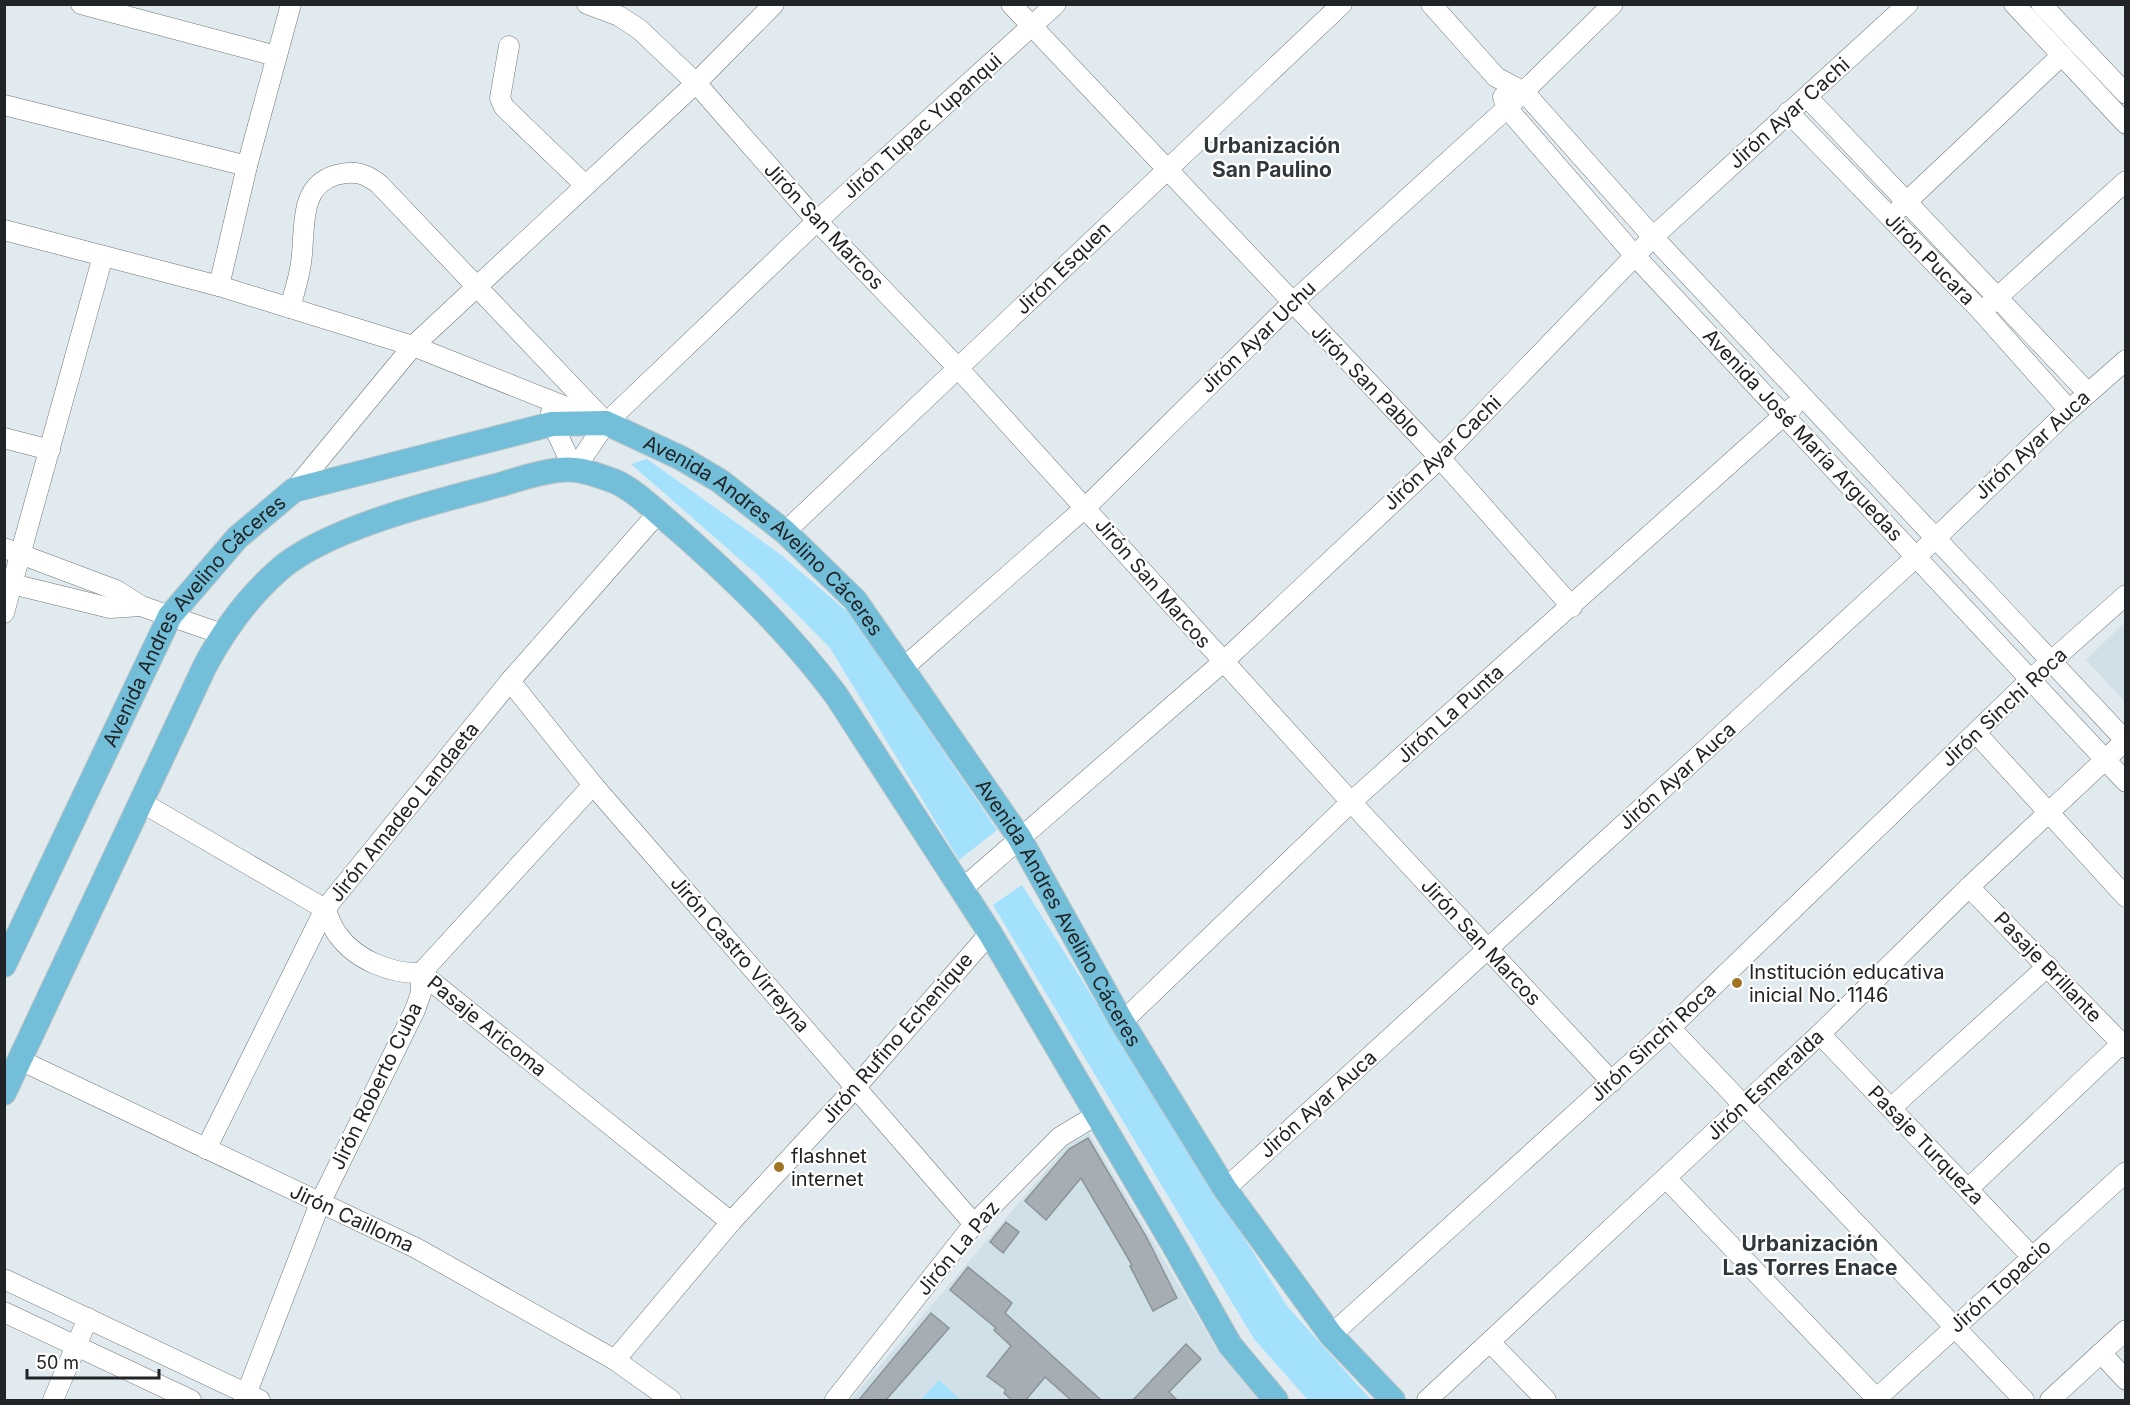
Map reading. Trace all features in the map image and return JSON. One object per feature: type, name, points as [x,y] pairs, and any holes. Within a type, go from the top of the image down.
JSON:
[{"type":"main road","name":"Avenida Andres Avelino Cáceres","points":[[4,965],[170,616],[237,538],[294,490],[551,413],[606,423],[681,458],[720,481],[785,532],[855,600],[1019,837],[1122,1022],[1225,1190],[1331,1335],[1393,1401]]},
{"type":"main road","name":"Avenida Andres Avelino Cáceres","points":[[4,1093],[222,634],[280,568],[314,547],[374,522],[456,496],[529,477],[574,470],[616,482],[658,513],[736,581],[808,657],[836,695],[963,888],[1098,1114],[1230,1346],[1276,1401]]},
{"type":"street","points":[[81,4],[276,56]]},
{"type":"street","points":[[219,286],[247,166],[291,4]]},
{"type":"street","name":"Jirón San Marcos","points":[[587,4],[619,16],[639,29],[696,83],[817,221],[958,368],[1351,802],[1612,1082]]},
{"type":"street","points":[[294,490],[413,346],[696,83],[774,4]]},
{"type":"street","name":"Jirón San Pablo","points":[[1011,4],[1291,303],[1440,458],[1572,607]]},
{"type":"street","name":"Jirón Tupac Yupanqui","points":[[574,470],[606,423],[817,221],[1056,4]]},
{"type":"street","name":"Jirón Esquen","points":[[785,532],[1342,4]]},
{"type":"street","name":"Avenida José María Arguedas","points":[[1431,4],[1496,77],[1524,92],[1653,237],[2125,741]]},
{"type":"street","name":"Jirón Ayar Uchu","points":[[902,669],[1086,507],[1291,303],[1507,108],[1613,4]]},
{"type":"street","name":"Jirón Ayar Cachi","points":[[963,888],[1223,662],[1440,458],[1653,237],[1788,112],[1808,98],[1908,4]]},
{"type":"street","points":[[2014,4],[2126,124]]},
{"type":"street","points":[[2041,4],[2124,89],[2107,105]]},
{"type":"street","points":[[508,46],[500,98],[504,107],[585,185]]},
{"type":"street","points":[[1890,218],[2062,55]]},
{"type":"street","name":"Avenida José María Arguedas","points":[[1496,77],[1507,108],[1636,257],[2126,782]]},
{"type":"street","name":"Jirón Pucara","points":[[1808,98],[2088,393]]},
{"type":"street","points":[[4,105],[247,166]]},
{"type":"street","name":"Jirón Pucara","points":[[1788,112],[1982,312],[2069,410]]},
{"type":"street","points":[[290,308],[301,263],[304,214],[312,192],[327,177],[346,172],[367,175],[379,184],[606,423]]},
{"type":"street","points":[[1982,312],[2126,181]]},
{"type":"street","points":[[4,230],[219,286],[413,346],[551,413],[574,470]]},
{"type":"street","points":[[4,614],[14,550],[50,450],[103,256]]},
{"type":"street","name":"Jirón Ayar Auca","points":[[1225,1190],[1916,557],[2069,410],[2126,360]]},
{"type":"street","name":"Jirón La Punta","points":[[1122,1022],[1351,802],[1572,607],[1803,398]]},
{"type":"street","points":[[4,438],[50,450]]},
{"type":"street","name":"Jirón Amadeo Landaeta","points":[[206,1149],[325,909],[510,681],[658,513]]},
{"type":"street","points":[[14,550],[116,590],[141,606],[222,634]]},
{"type":"street","points":[[9,584],[110,608],[141,606]]},
{"type":"street","name":"Jirón Sinchi Roca","points":[[1331,1335],[1612,1082],[2030,680],[2126,595]]},
{"type":"street","name":"Jirón Castro Virreyna","points":[[510,681],[593,785],[974,1224]]},
{"type":"street","points":[[1976,733],[2126,897]]},
{"type":"street","name":"Jirón Esmeralda","points":[[1427,1401],[1820,1034],[1969,887],[2125,741]]},
{"type":"street","points":[[421,973],[593,785]]},
{"type":"street","points":[[141,802],[325,909]]},
{"type":"street","name":"Pasaje Brillante","points":[[1969,887],[2123,1046]]},
{"type":"street","name":"Pasaje Aricoma","points":[[325,909],[338,935],[355,952],[386,969],[405,973],[421,973],[731,1222]]},
{"type":"street","name":"Jirón Rufino Echenique","points":[[615,1360],[731,1222],[855,1087],[990,933]]},
{"type":"street","points":[[1891,1108],[2048,966]]},
{"type":"street","name":"Jirón Roberto Cuba","points":[[250,1399],[320,1203],[415,1010],[421,993],[421,973]]},
{"type":"street","points":[[1670,1028],[2024,1401]]},
{"type":"street","name":"Pasaje Turqueza","points":[[1820,1034],[2032,1257]]},
{"type":"street","points":[[1968,1189],[2123,1046]]},
{"type":"street","name":"Jirón Cailloma","points":[[20,1060],[416,1248],[615,1360],[671,1401]]},
{"type":"street","name":"Jirón La Paz","points":[[835,1401],[974,1224],[1060,1137],[1098,1114]]},
{"type":"street","name":"Jirón Topacio","points":[[1876,1400],[2126,1172]]},
{"type":"street","points":[[1666,1178],[1876,1400]]},
{"type":"street","points":[[4,1279],[250,1399]]},
{"type":"street","points":[[4,1312],[190,1401]]},
{"type":"street","points":[[53,1401],[88,1318]]},
{"type":"street","points":[[2050,1401],[2126,1330]]},
{"type":"street","points":[[1490,1341],[1546,1401]]},
{"type":"street","points":[[2101,1353],[2126,1380]]},
{"type":"shaded area","points":[[647,459],[780,554],[850,614],[997,830],[959,860],[830,648],[760,577],[631,464]]},
{"type":"shaded area","points":[[2125,622],[2125,702],[2086,660]]},
{"type":"shaded area","points":[[1022,885],[1287,1306],[1371,1400],[1308,1400],[1254,1339],[993,905]]},
{"type":"shaded area","points":[[1089,1133],[1217,1350],[1263,1400],[851,1400],[1068,1145]]},
{"type":"shaded area","points":[[939,1380],[961,1400],[921,1400]]},
{"type":"building","points":[[1088,1138],[1147,1238],[1177,1298],[1153,1311],[1130,1266],[1132,1265],[1081,1178],[1046,1220],[1025,1201],[1069,1149]]},
{"type":"building","points":[[1006,1222],[1019,1232],[1003,1253],[990,1242]]},
{"type":"building","points":[[968,1267],[1012,1303],[1005,1313],[1102,1401],[1072,1401],[1045,1377],[1025,1401],[1013,1401],[1004,1393],[1006,1390],[987,1376],[1011,1346],[994,1330],[996,1328],[950,1290]]},
{"type":"building","points":[[931,1313],[949,1328],[885,1401],[858,1401]]},
{"type":"building","points":[[1186,1344],[1201,1359],[1169,1392],[1178,1401],[1132,1401]]},
{"type":"place","name":"Institución educativa inicial No. 1146","points":[[1737,983]]},
{"type":"place","name":"flashnet internet","points":[[779,1167]]},
{"type":"district","name":"Urbanización San Paulino","points":[[1272,157]]},
{"type":"district","name":"Urbanización Las Torres Enace","points":[[1810,1255]]}]
